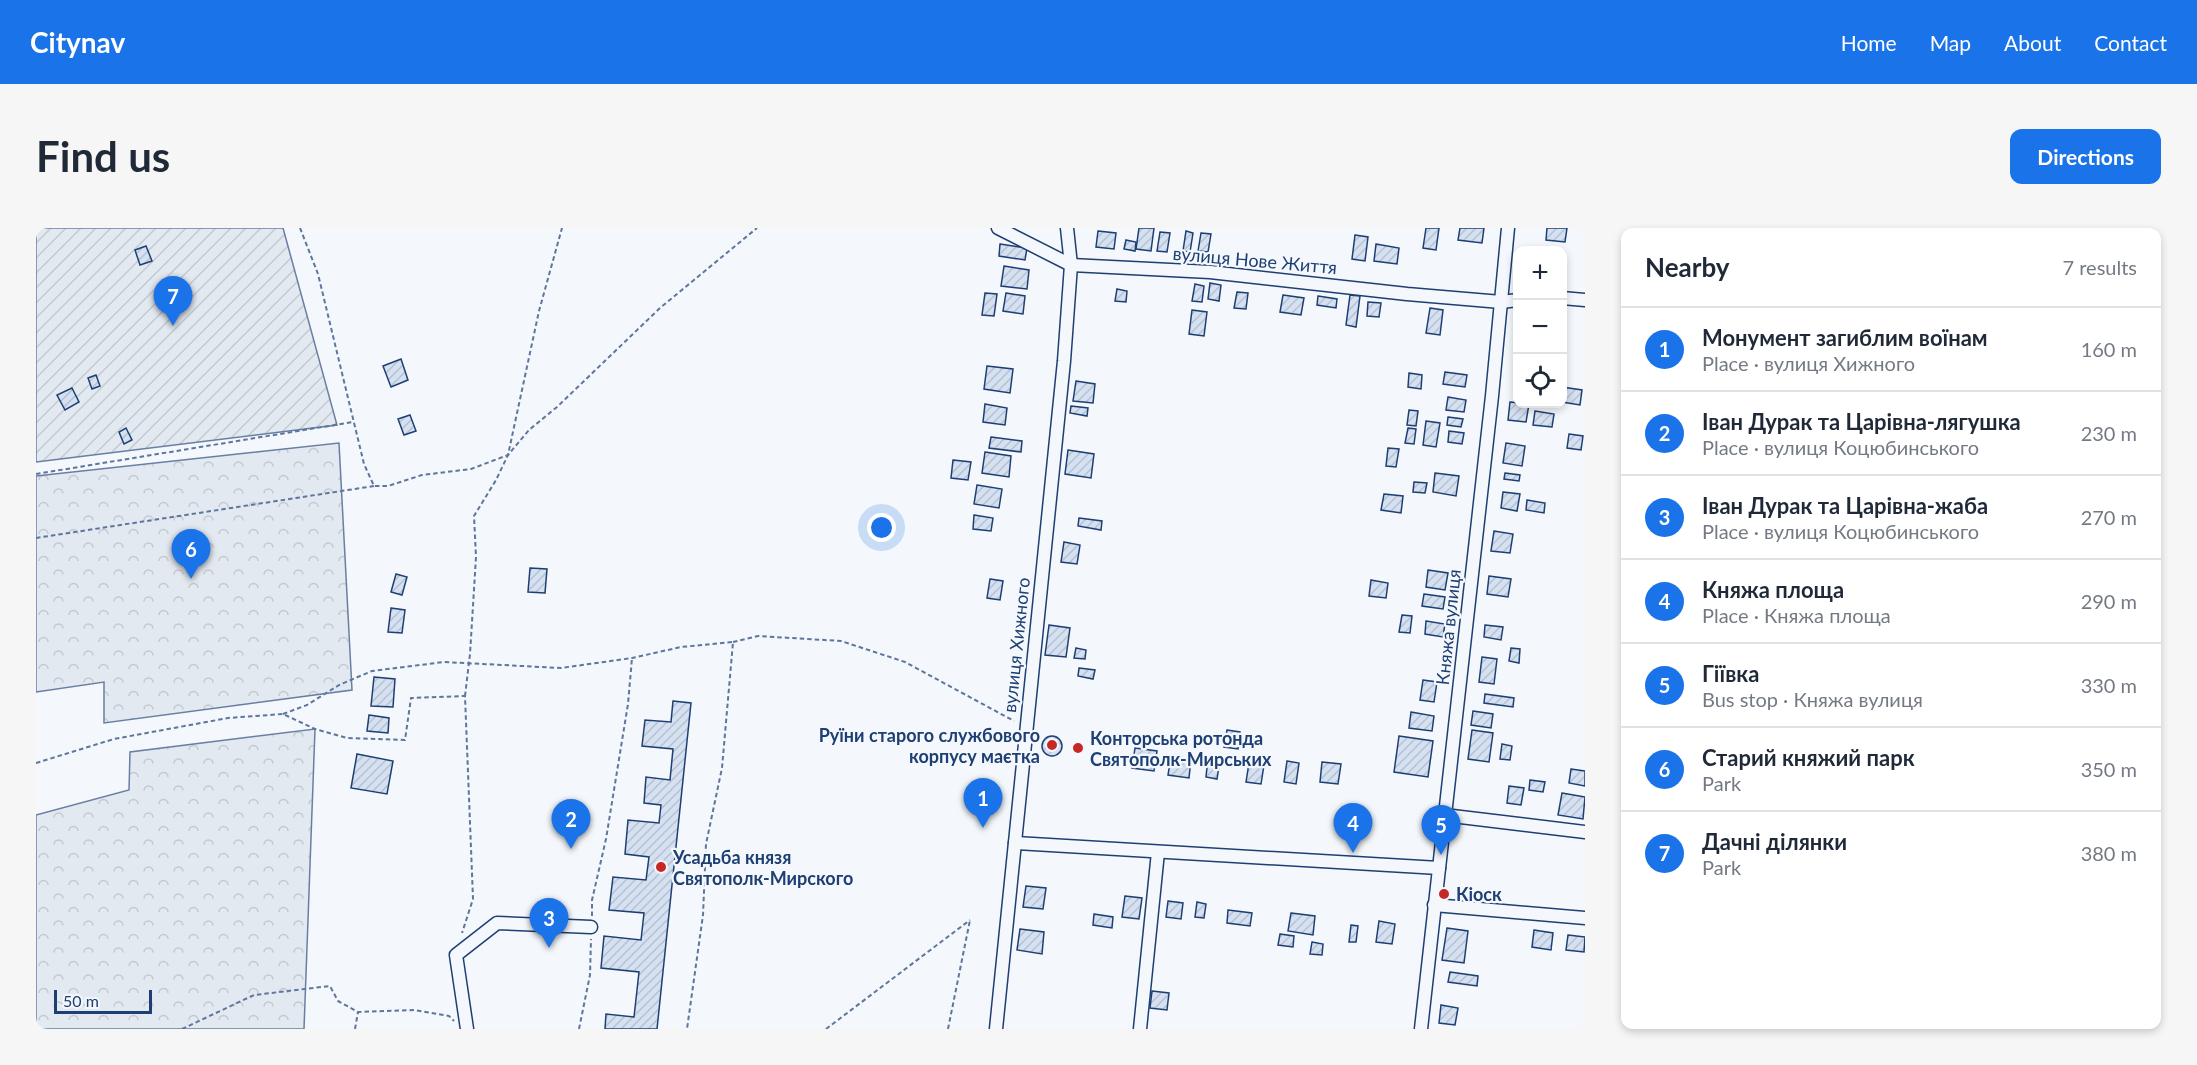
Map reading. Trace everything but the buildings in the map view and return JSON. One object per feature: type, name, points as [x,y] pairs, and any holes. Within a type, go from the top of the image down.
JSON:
[{"type":"street","name":"вулиця Нове Життя","points":[[998,228],[1071,265],[1210,272],[1501,302],[1513,301]]},
{"type":"street","name":"вулиця Хижного","points":[[996,1029],[1064,361],[1071,265],[1067,228]]},
{"type":"street","name":"Княжа вулиця","points":[[1421,1029],[1508,228]]},
{"type":"street","points":[[1567,298],[1585,300]]},
{"type":"street","points":[[1444,815],[1585,832]]},
{"type":"street","points":[[1015,843],[1439,868]]},
{"type":"street","points":[[1140,1029],[1158,852]]},
{"type":"street","points":[[1434,905],[1585,918]]},
{"type":"street","points":[[467,1029],[456,955],[497,923],[591,927]]},
{"type":"path","points":[[300,228],[318,274],[364,464],[374,486]]},
{"type":"path","points":[[463,933],[473,899],[465,696],[476,557],[474,516],[508,455],[539,311],[562,228]]},
{"type":"path","points":[[36,538],[374,486],[388,486],[422,475],[471,469],[508,455],[529,430],[652,315],[757,228]]},
{"type":"path","points":[[36,474],[353,422]]},
{"type":"path","points":[[36,763],[114,739],[228,718],[283,714],[307,705],[339,685],[372,671],[444,662],[561,668],[632,658],[681,647],[733,642],[758,636],[841,641],[905,662],[1026,728]]},
{"type":"path","points":[[687,1029],[703,915],[706,844],[722,768],[733,642]]},
{"type":"path","points":[[579,1029],[590,975],[592,900],[606,839],[628,704],[632,658]]},
{"type":"path","points":[[283,714],[315,729],[347,738],[405,740],[411,698],[465,696]]},
{"type":"path","points":[[826,1029],[970,920],[948,1029]]},
{"type":"path","points":[[182,1029],[254,995],[330,986],[338,1001],[358,1012],[414,1010],[449,1016],[455,1023]]},
{"type":"path","points":[[355,1029],[358,1012]]},
{"type":"green space","points":[[36,228],[283,228],[337,425],[36,462]]},
{"type":"green space","points":[[339,443],[352,690],[104,723],[104,682],[36,692],[36,476]]},
{"type":"green space","points":[[315,729],[304,1029],[36,1029],[36,815],[129,790],[130,752]]},
{"type":"place","name":"Дачні ділянки","points":[[173,326]]},
{"type":"place","name":"Старий княжий парк","points":[[191,579]]},
{"type":"place","name":"Руїни старого службового корпусу маєтка","points":[[1052,745]]},
{"type":"place","name":"Конторська ротонда Святополк-Мирських","points":[[1078,748]]},
{"type":"place","name":"Монумент загиблим воїнам","points":[[983,828]]},
{"type":"place","name":"Іван Дурак та Царівна-лягушка","points":[[571,849]]},
{"type":"place","name":"Княжа площа","points":[[1353,853]]},
{"type":"place","name":"Гіївка","points":[[1441,855]]},
{"type":"place","name":"Усадьба князя Святополк-Мирского","points":[[661,867]]},
{"type":"place","name":"Кіоск","points":[[1444,894]]},
{"type":"place","name":"Іван Дурак та Царівна-жаба","points":[[549,948]]}]
